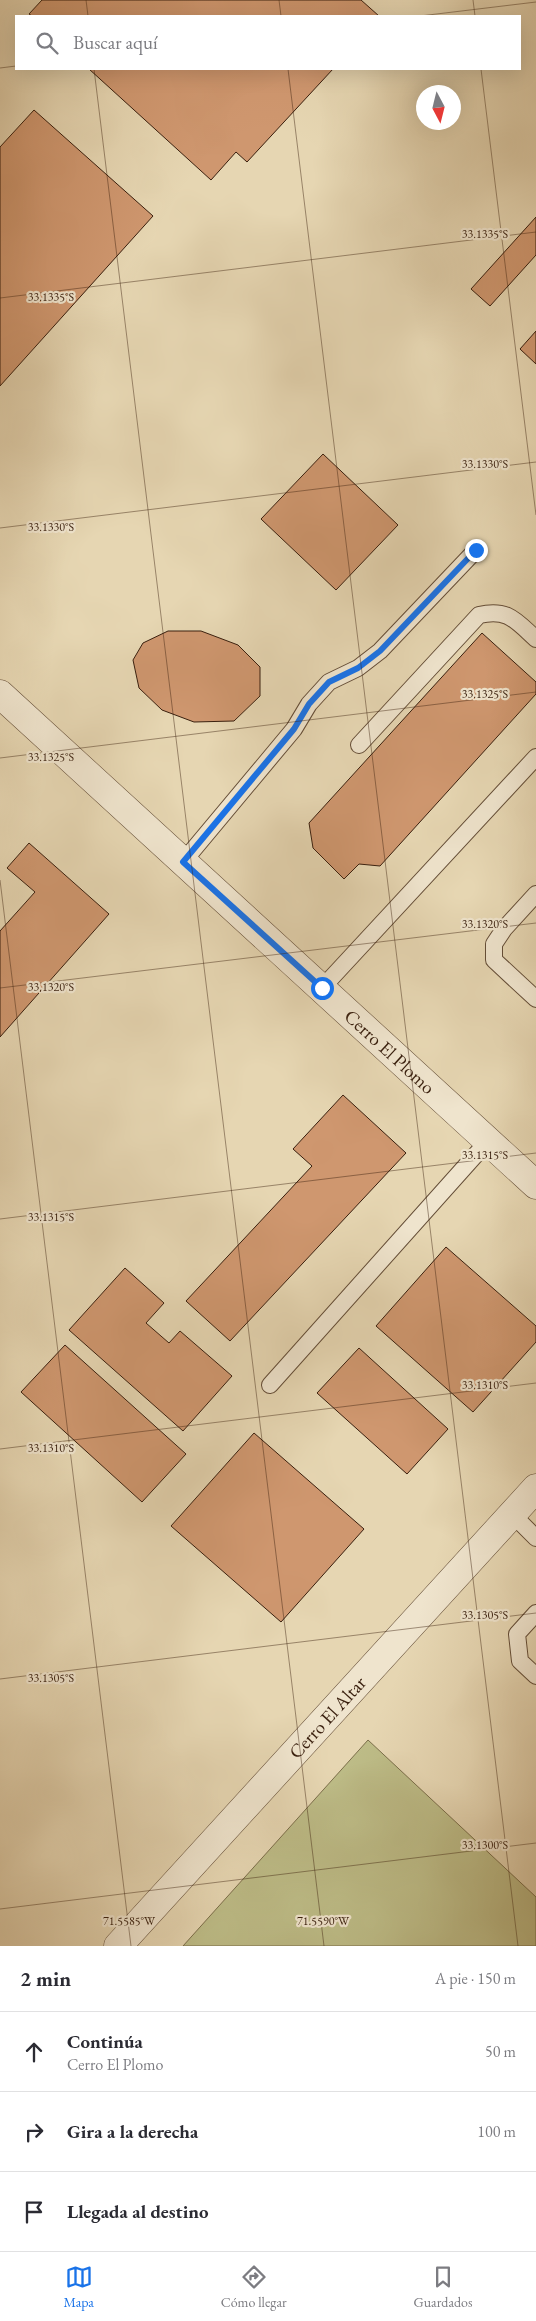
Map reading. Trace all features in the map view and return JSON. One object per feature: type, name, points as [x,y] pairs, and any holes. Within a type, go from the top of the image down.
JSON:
[{"type":"street","name":"Cerro El Plomo","points":[[0,694],[536,1185]]},
{"type":"street","name":"Cerro El Altar","points":[[118,1946],[536,1488]]},
{"type":"lane","points":[[183,862],[294,729],[309,704],[329,682],[358,668],[380,651],[476,550]]},
{"type":"lane","points":[[360,745],[479,615],[493,612],[509,615],[536,639]]},
{"type":"lane","points":[[322,988],[536,757]]},
{"type":"lane","points":[[536,894],[504,929],[494,944],[494,960],[536,1000]]},
{"type":"lane","points":[[270,1385],[488,1141]]},
{"type":"lane","points":[[512,1514],[536,1538]]},
{"type":"lane","points":[[536,1613],[517,1634],[520,1661],[536,1676]]},
{"type":"shaded area","points":[[368,1740],[536,1897],[536,1946],[183,1946]]},
{"type":"building","points":[[42,0],[361,0],[378,15],[30,15],[29,14]]},
{"type":"building","points":[[90,70],[332,70],[247,162],[236,152],[211,180]]},
{"type":"building","points":[[34,110],[153,216],[0,386],[0,147]]},
{"type":"building","points":[[536,217],[536,255],[490,306],[471,289]]},
{"type":"building","points":[[536,331],[536,364],[520,349]]},
{"type":"building","points":[[323,454],[398,525],[336,590],[261,519]]},
{"type":"building","points":[[168,631],[201,631],[238,645],[260,667],[260,696],[234,721],[194,722],[162,710],[139,688],[133,660],[143,643]]},
{"type":"building","points":[[482,633],[536,682],[536,694],[380,866],[359,864],[344,879],[313,848],[309,823]]},
{"type":"building","points":[[29,843],[109,914],[0,1037],[0,931],[35,892],[7,868]]},
{"type":"building","points":[[343,1095],[406,1153],[230,1341],[186,1301],[312,1166],[293,1149]]},
{"type":"building","points":[[446,1247],[536,1326],[536,1342],[473,1412],[376,1326]]},
{"type":"building","points":[[125,1268],[164,1303],[146,1323],[169,1343],[180,1331],[232,1376],[183,1431],[69,1330]]},
{"type":"building","points":[[65,1345],[186,1454],[142,1502],[21,1392]]},
{"type":"building","points":[[359,1348],[448,1429],[407,1474],[317,1393]]},
{"type":"building","points":[[254,1433],[364,1529],[281,1622],[171,1526]]},
{"type":"route","points":[[322,988],[183,862],[294,729],[309,704],[329,682],[358,668],[380,651],[476,550]]}]
